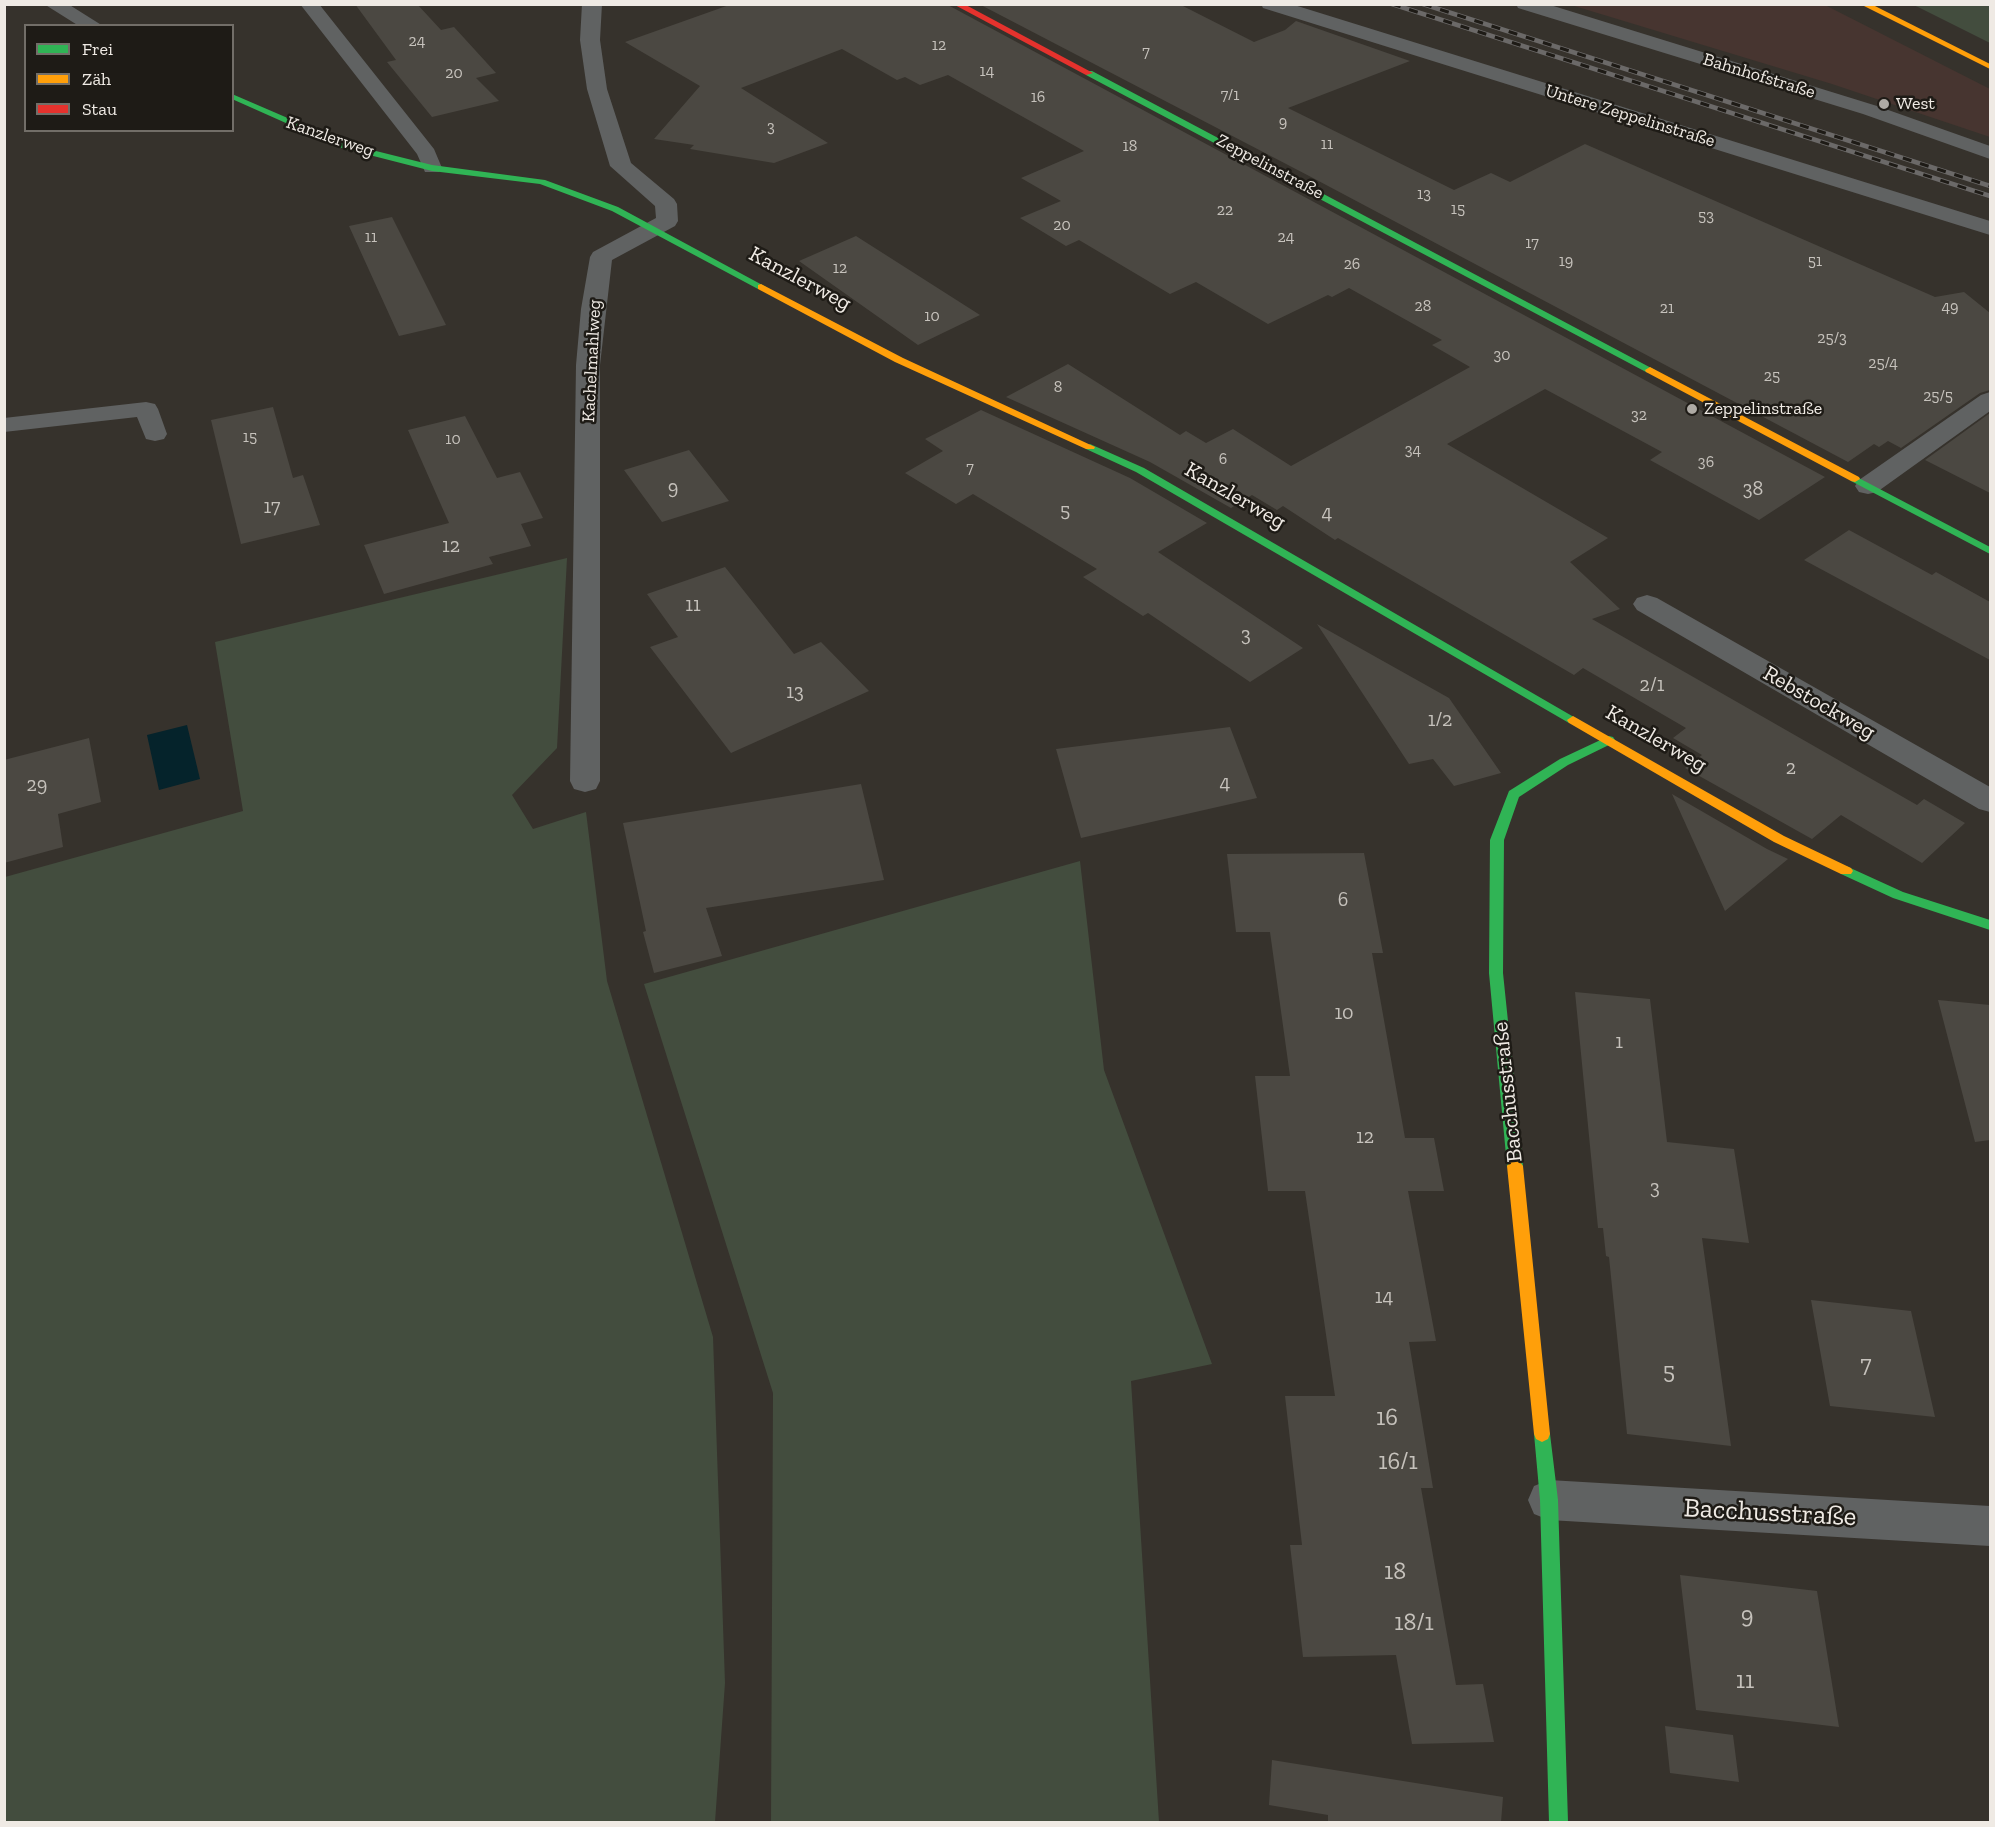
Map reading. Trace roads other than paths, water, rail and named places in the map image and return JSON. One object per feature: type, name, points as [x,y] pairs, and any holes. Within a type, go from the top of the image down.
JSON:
[{"type":"street","points":[[53,4],[90,24]]},
{"type":"street","points":[[592,4],[590,40],[597,89],[621,166],[666,204],[667,221],[654,228]]},
{"type":"street","name":"Zeppelinstraße","points":[[957,4],[1304,185],[1990,551]]},
{"type":"street","name":"Untere Zeppelinstraße","points":[[1270,4],[1990,228]]},
{"type":"street","name":"Bahnhofstraße","points":[[1525,4],[1870,110],[1990,153]]},
{"type":"street","points":[[1864,4],[1990,67]]},
{"type":"street","name":"Kanzlerweg","points":[[234,97],[279,119],[345,146],[432,168],[542,182],[615,209],[899,360],[1140,470],[1779,839],[1898,895],[1990,925]]},
{"type":"street","name":"Kachelmahlweg","points":[[585,781],[588,365],[593,309],[601,257],[654,228]]},
{"type":"street","points":[[1868,486],[1990,400]]},
{"type":"street","name":"Rebstockweg","points":[[1647,604],[1990,801]]},
{"type":"street","name":"Bacchusstraße","points":[[1559,1822],[1549,1500],[1496,973],[1497,840],[1514,794],[1564,762],[1609,740]]},
{"type":"street","name":"Bacchusstraße","points":[[1549,1500],[1990,1526]]},
{"type":"lane","name":"Kanzlerweg","points":[[309,4],[427,153],[432,168]]},
{"type":"lane","points":[[4,425],[146,409],[155,434]]},
{"type":"water","points":[[187,725],[200,779],[159,790],[147,735]]},
{"type":"railway","points":[[1392,4],[1990,196]]},
{"type":"railway","points":[[1423,4],[1990,186]]},
{"type":"place","name":"West","points":[[1884,104]]},
{"type":"place","name":"Zeppelinstraße","points":[[1692,409]]}]
